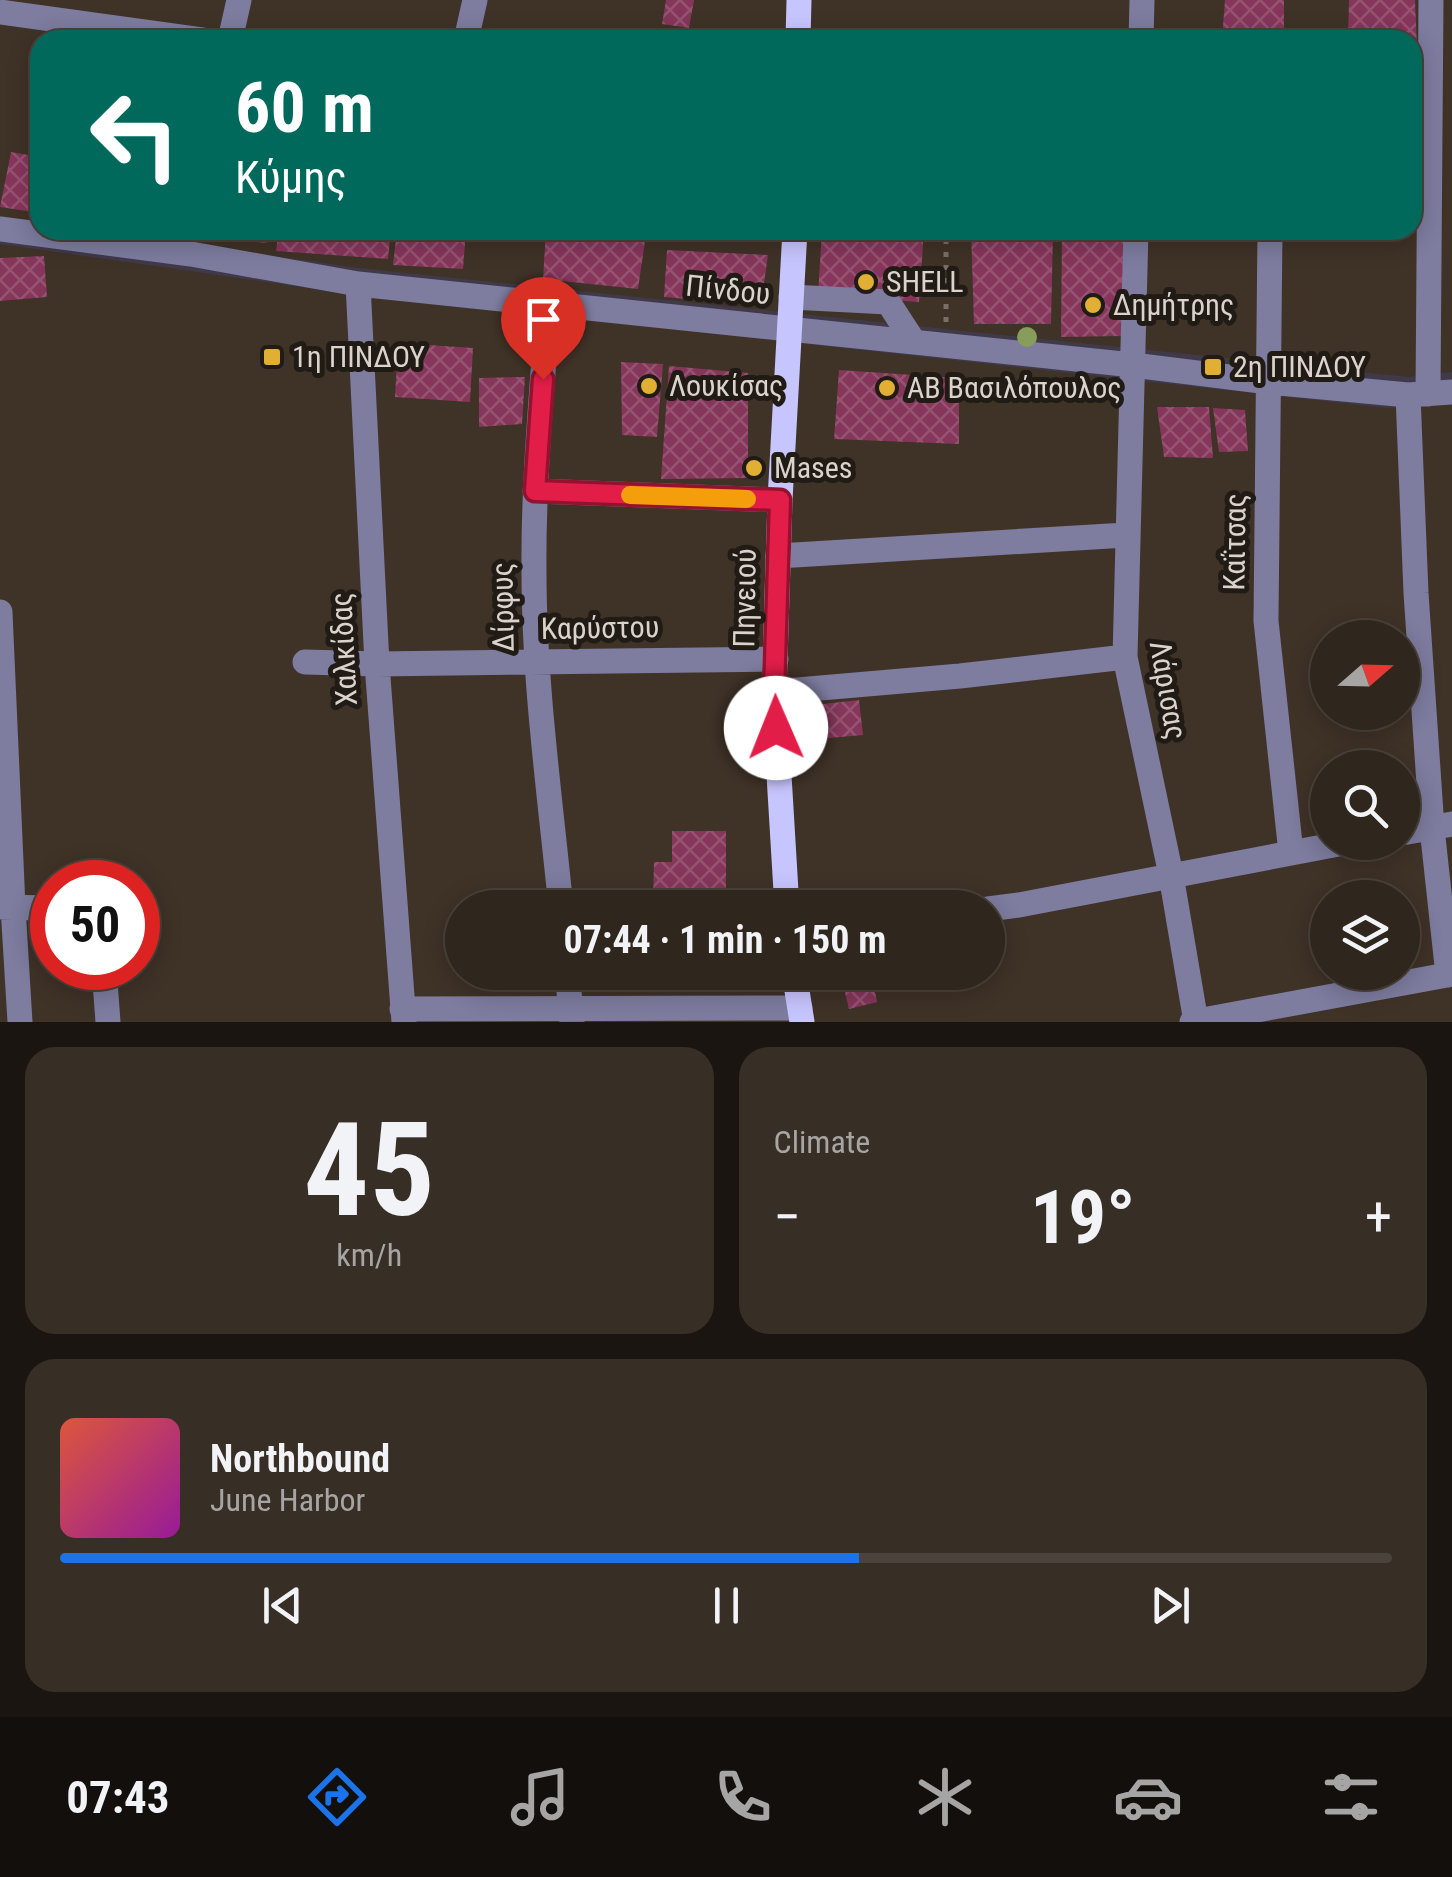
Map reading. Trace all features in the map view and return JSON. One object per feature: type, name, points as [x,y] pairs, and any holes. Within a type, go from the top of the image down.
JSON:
[{"type":"main road","points":[[798,30],[799,0]]},
{"type":"main road","name":"Πηνειού","points":[[786,890],[774,692],[794,240]]},
{"type":"main road","points":[[797,990],[801,1015]]},
{"type":"street","points":[[232,30],[238,0]]},
{"type":"street","points":[[468,30],[475,0]]},
{"type":"street","points":[[1141,30],[1142,0]]},
{"type":"street","points":[[1194,1022],[1450,974],[1442,826],[1416,593],[1430,394],[1431,0]]},
{"type":"street","points":[[0,12],[130,30]]},
{"type":"street","name":"Πίνδου","points":[[0,229],[30,231]]},
{"type":"street","name":"Πίνδου","points":[[163,240],[193,242],[358,284],[1270,382],[1430,394]]},
{"type":"street","name":"Λάρισας","points":[[1136,240],[1125,657],[1171,874],[1194,1022]]},
{"type":"street","name":"Καΐτσας","points":[[1270,240],[1266,621],[1291,853]]},
{"type":"street","name":"Χαλκίδας","points":[[358,284],[377,664],[403,1015]]},
{"type":"street","points":[[791,297],[888,302],[914,342]]},
{"type":"street","name":"Δίρφυς","points":[[548,304],[535,491],[534,573],[537,661],[559,890]]},
{"type":"street","points":[[535,491],[780,500]]},
{"type":"street","points":[[778,556],[1126,535]]},
{"type":"street","points":[[0,612],[6,907],[20,1022]]},
{"type":"street","points":[[774,692],[1125,657]]},
{"type":"street","name":"Καρύστου","points":[[305,662],[776,659]]},
{"type":"street","points":[[1005,907],[1310,849]]},
{"type":"street","points":[[106,990],[108,1022]]},
{"type":"street","points":[[569,990],[571,1015]]},
{"type":"street","points":[[403,1015],[801,1015]]},
{"type":"path","points":[[946,240],[946,345]]},
{"type":"shaded area","points":[[0,217],[30,221],[30,240],[162,240],[359,268],[1409,377],[1452,372],[1452,402],[1388,408],[343,293],[0,244]]},
{"type":"building","points":[[666,0],[694,0],[689,28],[662,24]]},
{"type":"building","points":[[1225,0],[1284,0],[1284,30],[1223,30]]},
{"type":"building","points":[[1349,0],[1415,0],[1416,30],[1348,30]]},
{"type":"building","points":[[11,152],[30,155],[30,212],[0,207]]},
{"type":"building","points":[[278,240],[390,240],[388,259],[276,251]]},
{"type":"building","points":[[396,240],[465,240],[463,269],[393,265]]},
{"type":"building","points":[[545,240],[645,241],[638,289],[543,279]]},
{"type":"building","points":[[821,240],[923,240],[919,302],[818,295]]},
{"type":"building","points":[[971,240],[1053,240],[1051,324],[974,324]]},
{"type":"building","points":[[1062,240],[1126,240],[1121,336],[1061,337]]},
{"type":"building","points":[[667,250],[768,255],[761,305],[664,297]]},
{"type":"building","points":[[44,256],[47,297],[0,301],[0,258]]},
{"type":"building","points":[[398,343],[473,348],[470,402],[395,397]]},
{"type":"building","points":[[621,362],[663,364],[657,437],[622,435]]},
{"type":"building","points":[[669,366],[748,373],[748,478],[661,479]]},
{"type":"building","points":[[839,370],[959,378],[959,444],[834,439]]},
{"type":"building","points":[[525,377],[522,424],[479,427],[479,378]]},
{"type":"building","points":[[1157,407],[1209,407],[1213,458],[1164,457]]},
{"type":"building","points":[[1213,408],[1245,410],[1248,451],[1219,452]]},
{"type":"building","points":[[859,700],[863,735],[818,739],[814,705]]},
{"type":"building","points":[[672,831],[726,831],[726,890],[653,890],[654,862],[672,862]]},
{"type":"building","points":[[844,990],[875,990],[877,1002],[849,1009]]},
{"type":"slow traffic","points":[[630,495],[747,499]]},
{"type":"place","name":"SHELL","points":[[866,282]]},
{"type":"place","name":"Δημήτρης","points":[[1093,305]]},
{"type":"place","name":"1η ΠΙΝΔΟΥ","points":[[272,357]]},
{"type":"place","name":"2η ΠΙΝΔΟΥ","points":[[1213,367]]},
{"type":"place","name":"Λουκίσας","points":[[649,386]]},
{"type":"place","name":"ΑΒ Βασιλόπουλος","points":[[887,388]]},
{"type":"place","name":"Mases","points":[[754,468]]},
{"type":"route","points":[[543,379],[535,491],[780,500],[776,728]]}]
